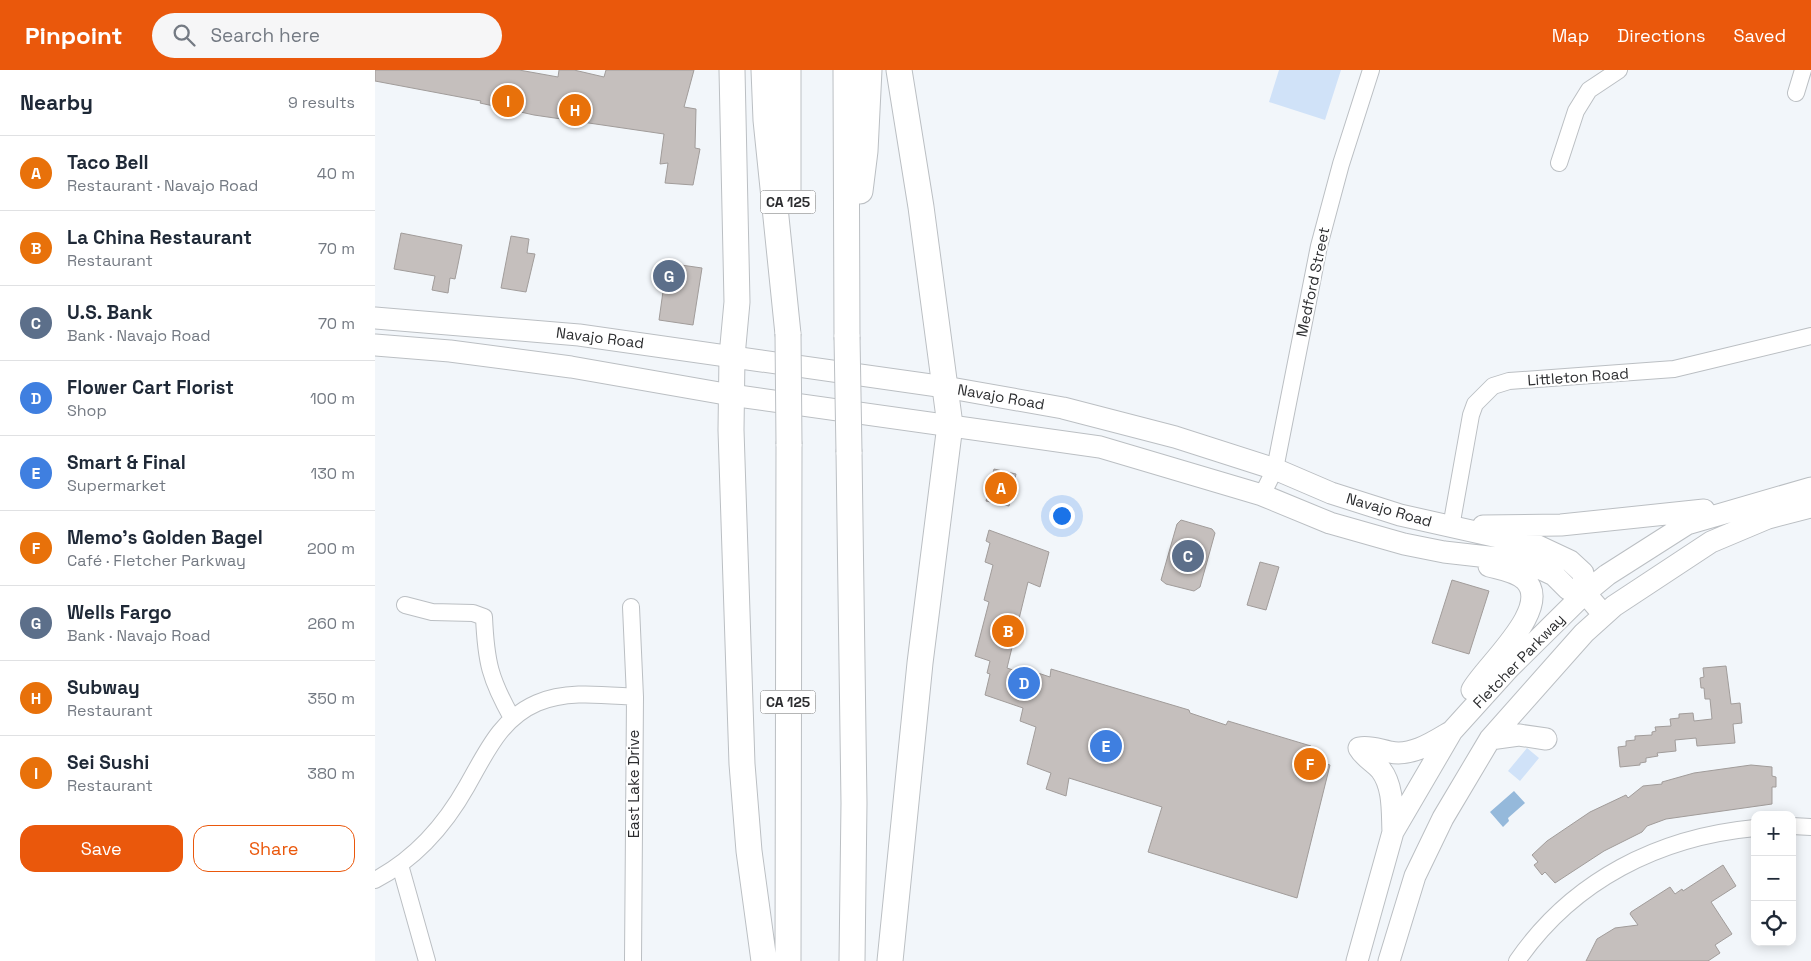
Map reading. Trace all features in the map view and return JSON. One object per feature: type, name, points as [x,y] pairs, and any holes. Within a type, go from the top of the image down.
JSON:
[{"type":"highway","points":[[732,70],[737,302],[732,356],[731,395],[742,764],[749,851],[764,961]]},
{"type":"highway","points":[[764,70],[767,120],[788,334]]},
{"type":"highway","name":"CA 125","points":[[788,70],[788,961]]},
{"type":"highway","points":[[846,70],[847,337],[854,803],[852,961]]},
{"type":"highway","points":[[847,295],[865,151],[869,70]]},
{"type":"highway","points":[[890,961],[920,663],[950,425],[921,207],[899,70]]},
{"type":"main road","name":"Navajo Road","points":[[375,318],[455,323],[579,335],[945,388],[1063,408],[1175,437],[1275,469],[1331,493],[1400,515],[1538,546],[1570,561],[1583,573],[1585,593],[1603,614]]},
{"type":"main road","points":[[375,330],[417,333],[455,323]]},
{"type":"main road","name":"Navajo Road","points":[[375,345],[450,351],[580,368],[731,395],[1100,446],[1262,495],[1330,523],[1404,544],[1443,552],[1524,561],[1554,575],[1568,589],[1585,593]]},
{"type":"main road","name":"Fletcher Parkway","points":[[1357,961],[1393,832],[1452,731],[1509,668],[1585,593],[1607,576],[1687,524],[1811,488]]},
{"type":"main road","points":[[1451,527],[1607,521],[1685,513],[1761,501]]},
{"type":"main road","name":"Fletcher Parkway","points":[[1389,961],[1415,876],[1443,818],[1490,739],[1603,614],[1711,542],[1768,518],[1811,507]]},
{"type":"main road","points":[[1393,832],[1387,780],[1377,766],[1363,756],[1359,748],[1374,748],[1400,754],[1409,752],[1452,731],[1473,687],[1514,638],[1528,613],[1532,596],[1525,580],[1517,574],[1443,552]]},
{"type":"main road","points":[[1490,739],[1519,734],[1546,739]]},
{"type":"street","name":"Medford Street","points":[[1262,495],[1275,469],[1319,246],[1341,164],[1371,70]]},
{"type":"street","points":[[1559,163],[1576,111],[1589,90],[1619,70]]},
{"type":"street","points":[[1796,94],[1803,70]]},
{"type":"street","name":"Littleton Road","points":[[1451,527],[1471,415],[1475,404],[1493,386],[1509,382],[1674,369],[1811,336]]},
{"type":"street","points":[[405,605],[432,612],[473,613],[484,617],[486,653],[495,687],[512,718]]},
{"type":"street","name":"East Lake Drive","points":[[631,607],[635,697],[633,961]]},
{"type":"street","points":[[375,880],[400,865],[424,844],[446,818],[467,787],[489,745],[512,718],[537,703],[571,694],[635,697]]},
{"type":"street","points":[[1796,826],[1811,827]]},
{"type":"street","points":[[1517,961],[1560,910],[1613,871],[1674,843],[1751,829]]},
{"type":"street","points":[[400,865],[427,961]]},
{"type":"shaded area","points":[[1279,70],[1341,70],[1325,120],[1269,102]]},
{"type":"shaded area","points":[[1527,748],[1539,758],[1520,781],[1508,771]]},
{"type":"water","points":[[1514,791],[1525,803],[1508,818],[1509,821],[1503,827],[1490,812]]},
{"type":"building","points":[[375,70],[519,70],[558,77],[559,70],[574,70],[604,77],[606,70],[694,70],[684,107],[696,109],[695,148],[700,149],[693,185],[665,183],[668,163],[660,164],[664,134],[534,115],[480,103],[481,101],[375,81]]},
{"type":"building","points":[[401,233],[462,245],[455,279],[450,278],[448,293],[432,290],[435,276],[394,269]]},
{"type":"building","points":[[511,236],[529,239],[527,253],[535,254],[526,292],[501,288]]},
{"type":"building","points":[[667,263],[702,268],[693,325],[659,320]]},
{"type":"building","points":[[994,469],[1016,474],[1009,506],[986,501]]},
{"type":"building","points":[[1181,520],[1212,529],[1215,533],[1200,587],[1194,591],[1166,584],[1161,580],[1177,524]]},
{"type":"building","points":[[989,530],[1049,552],[1040,587],[1028,582],[1007,668],[1034,677],[1035,672],[1050,677],[1051,669],[1189,710],[1190,713],[1226,725],[1228,721],[1311,746],[1308,757],[1330,765],[1297,898],[1148,852],[1162,807],[1069,778],[1066,796],[1046,789],[1051,773],[1027,764],[1036,727],[1020,721],[1023,708],[985,695],[990,674],[987,673],[990,661],[975,656],[989,602],[984,600],[993,565],[985,562],[990,543],[986,541]]},
{"type":"building","points":[[1260,562],[1279,567],[1266,610],[1247,605]]},
{"type":"building","points":[[1452,580],[1489,591],[1469,654],[1432,643]]},
{"type":"building","points":[[1726,666],[1731,704],[1740,703],[1742,723],[1733,724],[1735,743],[1697,746],[1696,738],[1675,740],[1676,751],[1657,753],[1658,756],[1646,758],[1646,762],[1640,763],[1640,765],[1620,767],[1618,747],[1626,746],[1626,741],[1635,740],[1635,736],[1652,735],[1652,732],[1656,731],[1655,727],[1671,726],[1670,719],[1679,718],[1679,714],[1693,713],[1694,721],[1712,719],[1710,699],[1705,699],[1704,688],[1701,688],[1700,678],[1704,677],[1703,668]]},
{"type":"building","points":[[1751,765],[1772,767],[1772,776],[1776,777],[1776,787],[1772,787],[1772,804],[1666,819],[1647,826],[1642,832],[1604,851],[1555,883],[1545,872],[1542,875],[1534,865],[1538,862],[1532,855],[1547,841],[1590,812],[1626,795],[1628,798],[1643,786],[1662,784],[1662,782],[1694,773]]},
{"type":"building","points":[[1723,865],[1736,886],[1711,902],[1732,934],[1715,945],[1720,953],[1708,961],[1586,961],[1597,939],[1615,928],[1638,925],[1630,914],[1631,912],[1670,887],[1675,894],[1682,889],[1683,891]]},
{"type":"place","name":"Sei Sushi","points":[[508,101]]},
{"type":"place","name":"Subway","points":[[575,110]]},
{"type":"place","name":"Wells Fargo","points":[[669,276]]},
{"type":"place","name":"Taco Bell","points":[[1001,488]]},
{"type":"place","name":"U.S. Bank","points":[[1188,556]]},
{"type":"place","name":"La China Restaurant","points":[[1008,631]]},
{"type":"place","name":"Flower Cart Florist","points":[[1024,683]]},
{"type":"place","name":"Smart & Final","points":[[1106,746]]},
{"type":"place","name":"Memo's Golden Bagel","points":[[1310,764]]}]
